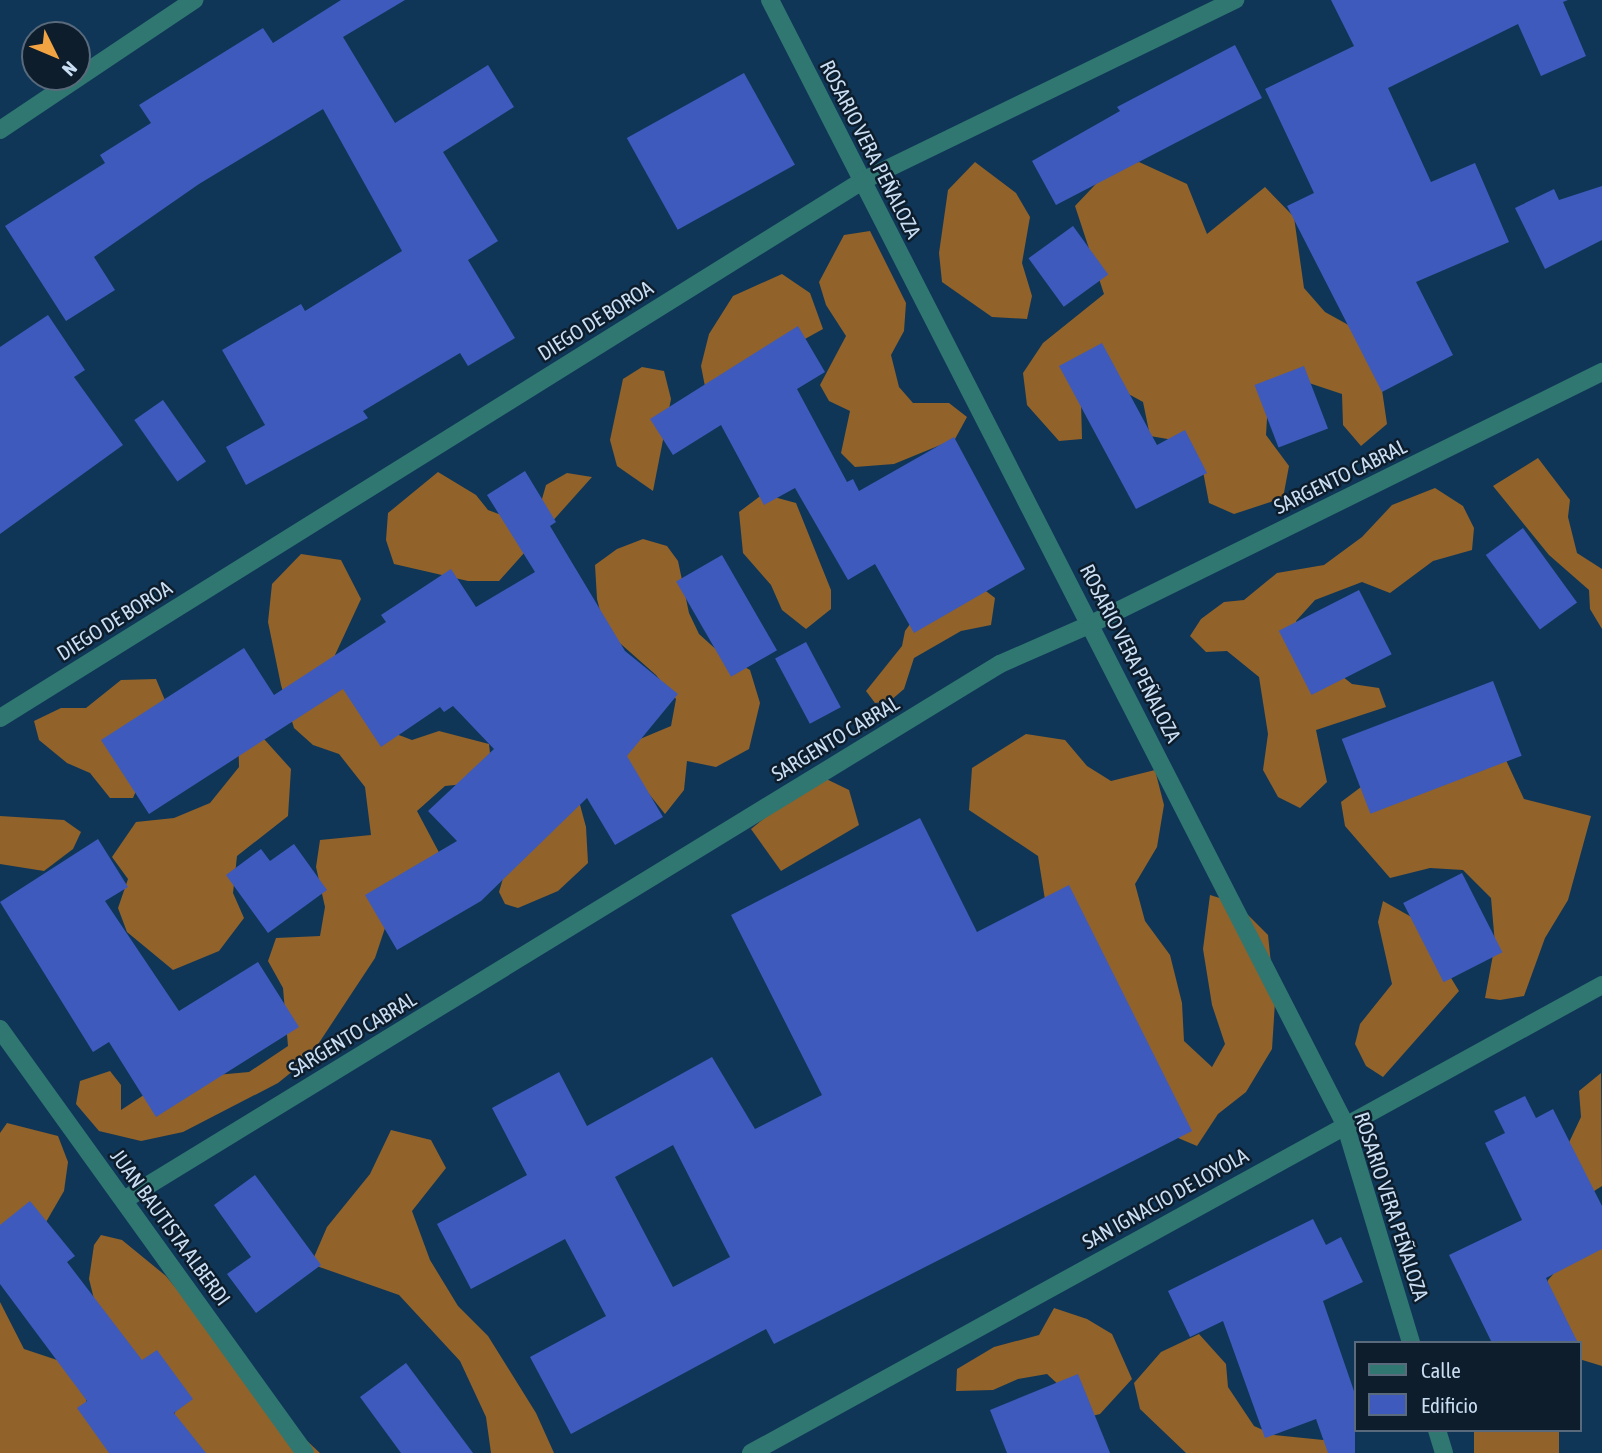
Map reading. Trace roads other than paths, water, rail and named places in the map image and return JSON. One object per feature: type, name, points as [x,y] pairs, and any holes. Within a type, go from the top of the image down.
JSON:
[{"type":"street","points":[[0,130],[194,0]]},
{"type":"street","name":"ROSARIO VERA PEÑALOZA","points":[[770,0],[1345,1124],[1410,1341]]},
{"type":"street","name":"DIEGO DE BOROA","points":[[0,718],[862,181],[1235,0]]},
{"type":"street","name":"SARGENTO CABRAL","points":[[124,1200],[1000,664],[1091,624],[1602,372]]},
{"type":"street","name":"SAN IGNACIO DE LOYOLA","points":[[751,1453],[1602,985]]},
{"type":"street","name":"JUAN BAUTISTA ALBERDI","points":[[0,1029],[305,1453]]},
{"type":"street","points":[[1438,1432],[1444,1453]]}]
